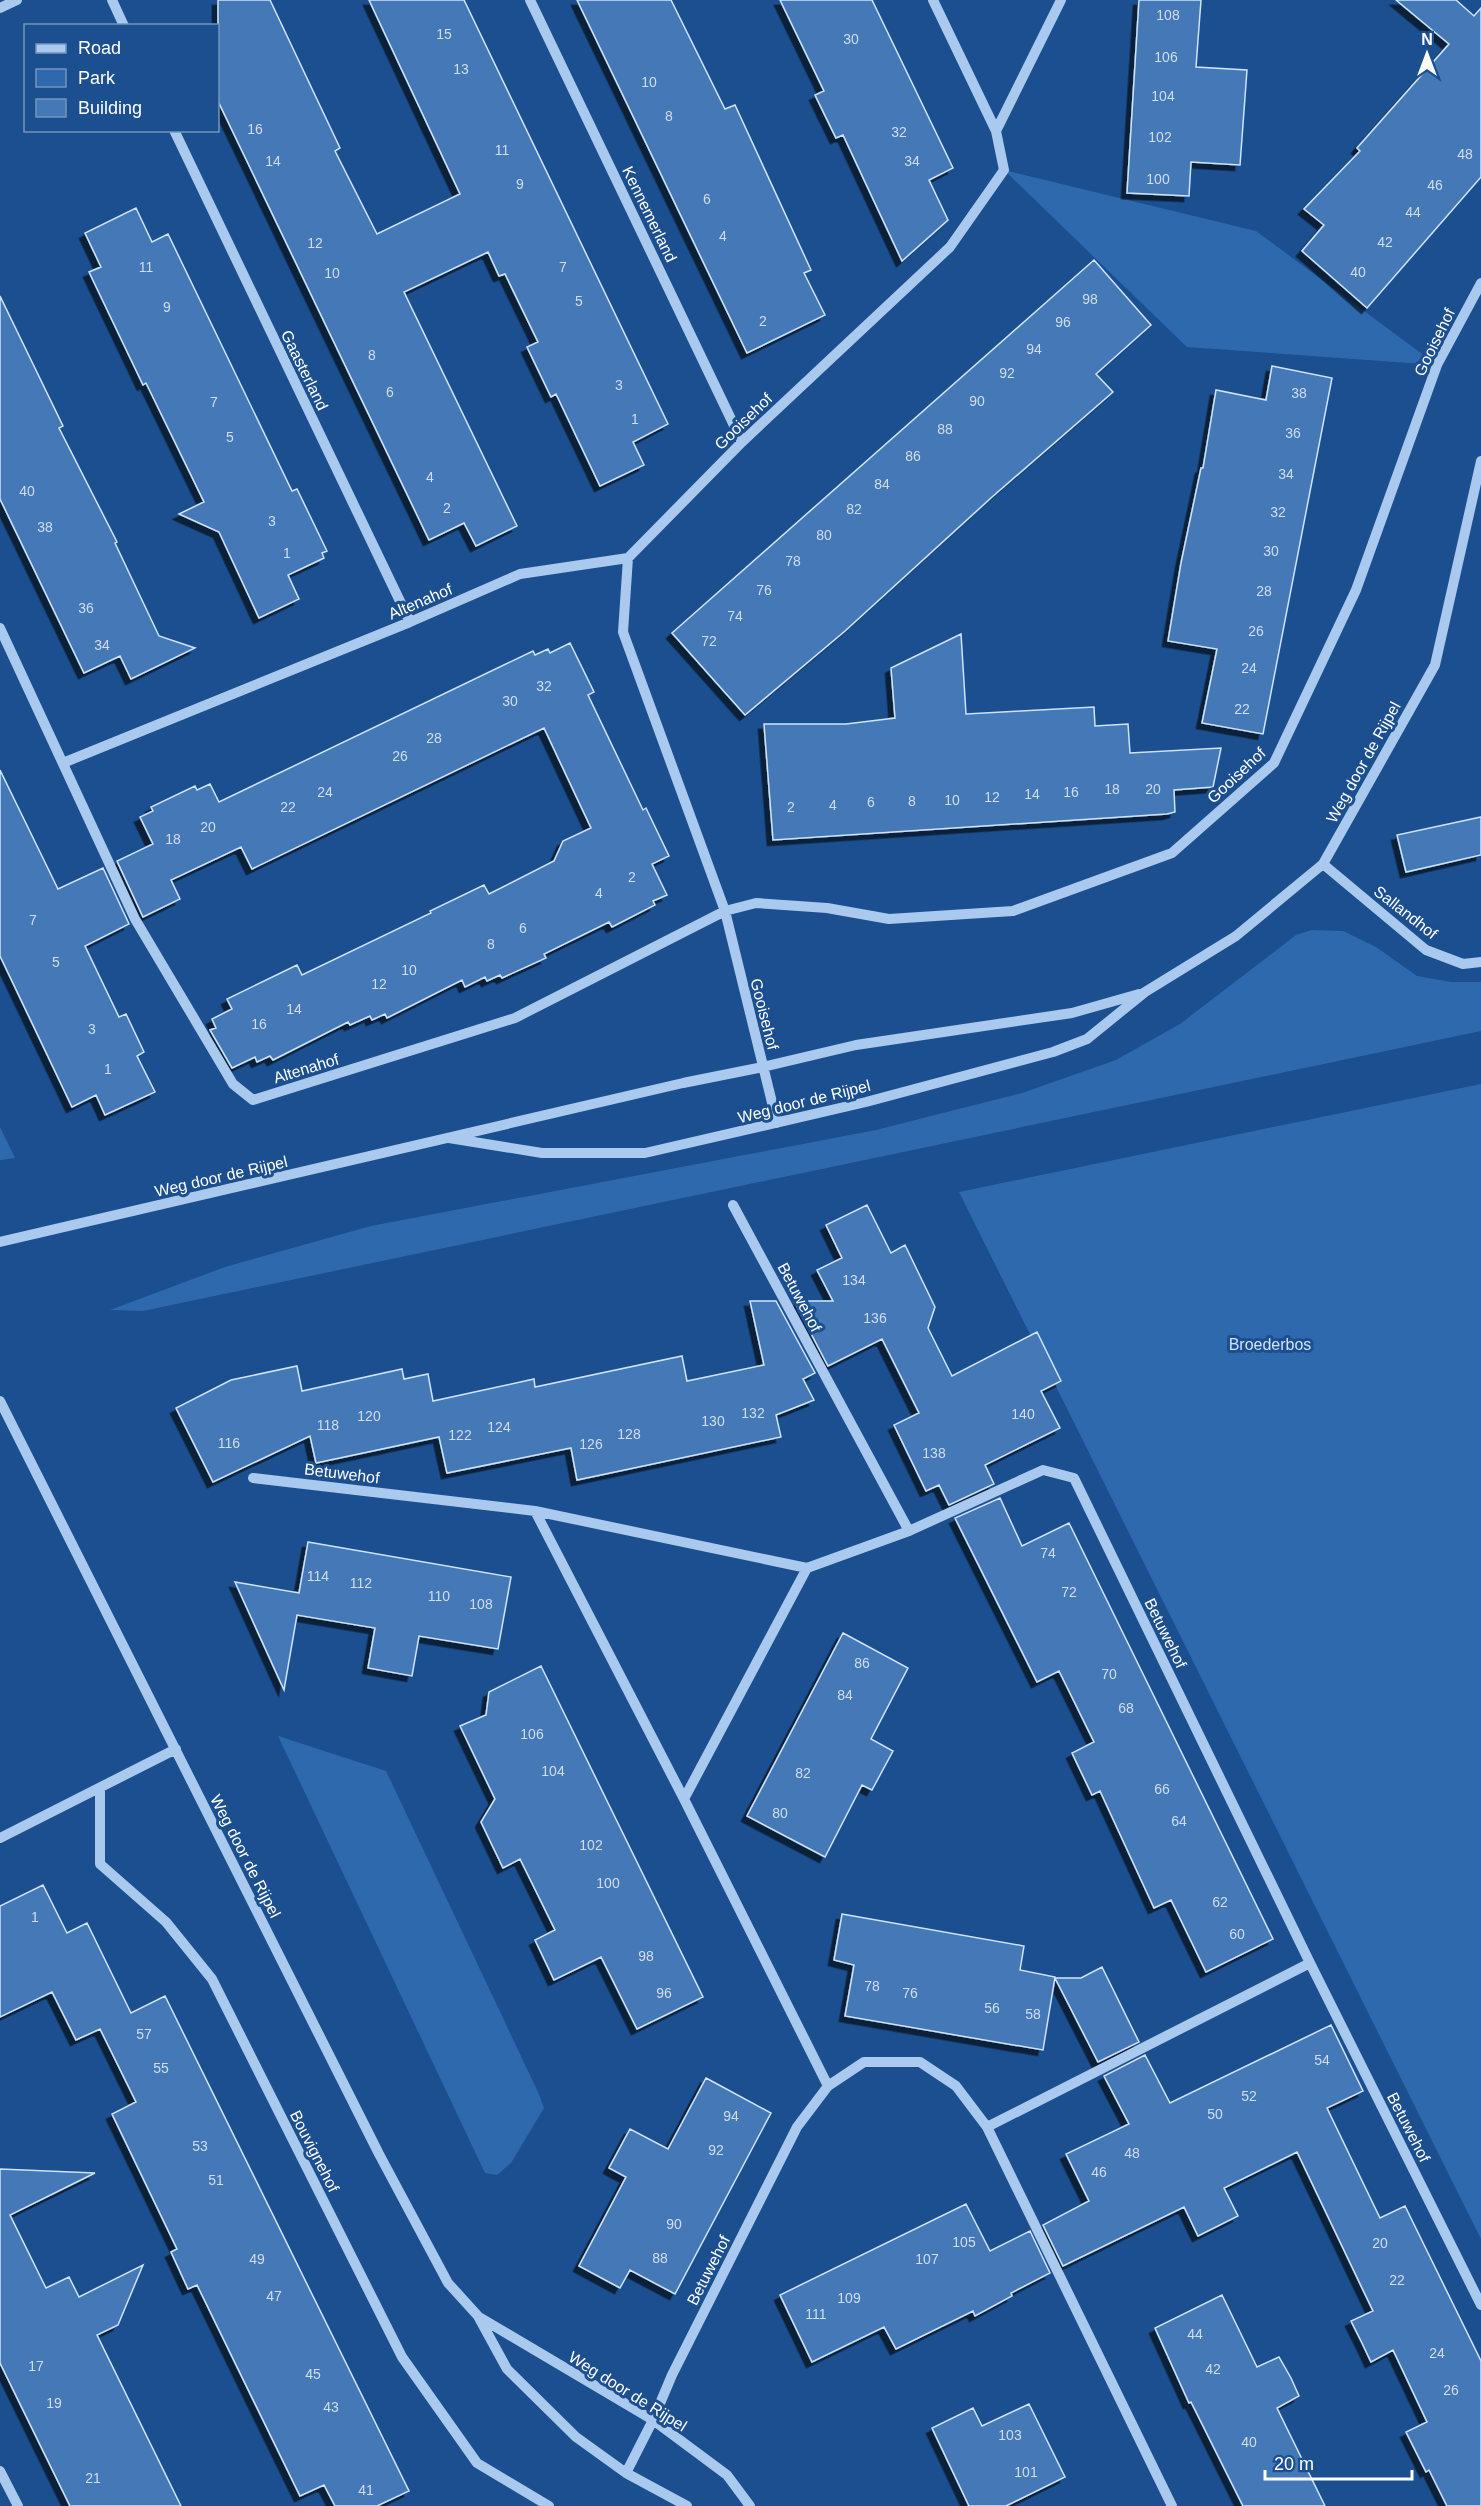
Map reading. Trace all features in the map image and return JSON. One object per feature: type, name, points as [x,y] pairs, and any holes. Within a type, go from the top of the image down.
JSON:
[{"type":"street","points":[[0,8],[17,0]]},
{"type":"street","points":[[112,0],[123,24]]},
{"type":"street","name":"Kennemerland","points":[[530,0],[742,442]]},
{"type":"street","points":[[933,0],[996,131]]},
{"type":"street","points":[[996,131],[1061,0]]},
{"type":"street","name":"Gooisehof","points":[[777,1123],[725,911],[622,632],[628,558],[742,442],[950,247],[1004,170],[996,131]]},
{"type":"street","name":"Gaasterland","points":[[175,132],[410,622]]},
{"type":"street","name":"Gooisehof","points":[[725,911],[756,903],[827,909],[890,919],[1013,911],[1172,853],[1274,763],[1356,590],[1437,365],[1481,283]]},
{"type":"street","name":"Weg door de Rijpel","points":[[449,1138],[543,1153],[645,1153],[777,1123],[1053,1052],[1086,1039],[1145,992],[1236,936],[1323,864],[1435,665],[1481,460]]},
{"type":"street","name":"Altenahof","points":[[63,763],[410,622],[520,574],[628,558]]},
{"type":"street","name":"Altenahof","points":[[0,628],[135,919],[232,1084],[253,1100],[515,1018],[725,911]]},
{"type":"street","name":"Sallandhof","points":[[1323,864],[1426,950],[1463,964],[1481,962]]},
{"type":"street","name":"Weg door de Rijpel","points":[[0,1242],[856,1045],[1072,1013],[1145,992]]},
{"type":"street","name":"Betuwehof","points":[[733,1205],[909,1531]]},
{"type":"street","name":"Weg door de Rijpel","points":[[0,1401],[379,2154],[448,2283],[478,2316],[507,2369],[576,2437],[626,2473],[687,2506]]},
{"type":"street","name":"Betuwehof","points":[[253,1478],[535,1511],[807,1568],[909,1531],[1043,1470],[1074,1478],[1310,1963],[1481,2305]]},
{"type":"street","points":[[535,1511],[684,1799],[828,2086]]},
{"type":"street","points":[[684,1799],[807,1568]]},
{"type":"street","points":[[0,1838],[176,1749]]},
{"type":"street","name":"Bouvignehof","points":[[100,1788],[100,1863],[166,1922],[212,1979],[402,2357],[477,2463],[549,2506]]},
{"type":"street","points":[[987,2127],[1310,1963]]},
{"type":"street","name":"Betuwehof","points":[[626,2473],[653,2420],[672,2375],[797,2127],[828,2086],[864,2062],[920,2062],[956,2086],[987,2127],[1172,2506]]},
{"type":"street","name":"Weg door de Rijpel","points":[[478,2316],[653,2420],[727,2475],[750,2506]]},
{"type":"street","points":[[0,2472],[18,2506]]},
{"type":"green space","points":[[1004,170],[1256,231],[1437,365],[1187,347]]},
{"type":"green space","points":[[1312,930],[1343,931],[1376,947],[1417,976],[1451,982],[1481,982],[1481,1031],[143,1311],[110,1310],[225,1267],[371,1226],[876,1130],[1022,1093],[1116,1060],[1180,1024],[1296,935]]},
{"type":"green space","name":"Broederbos","points":[[1481,1084],[1481,2239],[959,1192]]},
{"type":"green space","points":[[0,1127],[15,1158],[0,1160]]},
{"type":"green space","points":[[278,1736],[386,1771],[544,2108],[511,2163],[497,2175],[485,2173]]},
{"type":"building","points":[[218,0],[270,0],[340,148],[335,151],[377,234],[460,194],[369,0],[464,0],[668,424],[633,442],[644,465],[600,486],[556,394],[551,397],[527,347],[538,342],[505,274],[499,276],[488,252],[404,292],[517,526],[476,546],[464,523],[429,540],[219,103]]},
{"type":"building","points":[[577,0],[671,0],[725,109],[735,105],[811,270],[804,273],[825,315],[747,353]]},
{"type":"building","points":[[780,0],[872,0],[953,168],[929,180],[948,220],[902,261],[843,135],[836,138],[815,95],[824,91]]},
{"type":"building","points":[[1139,0],[1201,0],[1196,67],[1247,70],[1240,165],[1191,162],[1189,196],[1127,193]]},
{"type":"building","points":[[1396,0],[1456,0],[1474,16],[1481,8],[1481,177],[1367,308],[1302,251],[1324,225],[1304,209],[1360,151],[1357,148],[1449,44]]},
{"type":"building","points":[[136,208],[152,242],[168,234],[292,491],[297,489],[327,551],[322,553],[324,558],[288,575],[299,599],[259,618],[219,532],[179,514],[204,502],[146,383],[143,385],[89,272],[101,267],[85,233]]},
{"type":"building","points":[[1094,260],[1151,325],[1096,374],[1113,392],[992,497],[845,631],[745,715],[672,633]]},
{"type":"building","points":[[0,296],[63,426],[59,428],[117,542],[115,543],[159,636],[195,648],[131,679],[120,656],[84,673],[0,499]]},
{"type":"building","points":[[1272,366],[1332,378],[1263,734],[1202,723],[1217,649],[1168,641],[1181,563],[1201,468],[1203,468],[1216,390],[1266,400]]},
{"type":"building","points":[[961,634],[966,714],[1094,707],[1095,726],[1128,724],[1130,753],[1221,748],[1213,787],[1174,790],[1175,812],[1167,814],[773,840],[764,724],[846,724],[895,718],[891,668]]},
{"type":"building","points":[[570,643],[594,692],[588,695],[643,810],[646,808],[669,856],[652,864],[667,895],[653,901],[655,905],[612,927],[609,922],[544,954],[546,958],[502,978],[500,975],[487,981],[485,977],[465,987],[462,980],[387,1018],[385,1014],[372,1020],[370,1016],[350,1025],[348,1022],[273,1060],[270,1056],[257,1062],[255,1057],[232,1068],[210,1030],[216,1028],[212,1019],[232,1009],[227,999],[297,965],[302,975],[484,885],[489,894],[554,861],[563,841],[591,828],[544,728],[252,869],[241,847],[171,880],[180,899],[143,917],[117,861],[153,844],[140,817],[153,811],[151,807],[195,786],[197,790],[210,784],[219,802],[533,651],[535,655],[548,649],[550,653]]},
{"type":"building","points":[[0,770],[58,889],[103,868],[129,924],[85,946],[119,1017],[126,1014],[144,1052],[137,1056],[155,1092],[105,1115],[96,1095],[72,1107],[0,956]]},
{"type":"building","points":[[1481,817],[1481,855],[1406,872],[1397,835]]},
{"type":"building","points":[[867,1205],[891,1253],[905,1245],[935,1307],[928,1328],[952,1376],[1037,1332],[1061,1381],[1041,1391],[1060,1428],[985,1465],[994,1484],[949,1505],[939,1485],[926,1491],[894,1425],[919,1413],[882,1339],[828,1366],[794,1301],[833,1301],[817,1270],[842,1258],[826,1225]]},
{"type":"building","points":[[750,1301],[776,1301],[815,1373],[803,1379],[814,1400],[776,1415],[781,1437],[577,1480],[571,1448],[447,1473],[439,1437],[316,1463],[310,1436],[213,1482],[176,1408],[231,1380],[297,1366],[302,1391],[402,1369],[404,1379],[428,1374],[433,1401],[534,1379],[535,1387],[682,1356],[687,1381],[764,1365]]},
{"type":"building","points":[[1000,1498],[1022,1546],[1069,1523],[1273,1939],[1206,1972],[1171,1900],[1154,1908],[1100,1791],[1092,1795],[1072,1753],[1094,1742],[1059,1671],[1037,1682],[955,1518]]},
{"type":"building","points":[[308,1542],[511,1577],[498,1649],[419,1636],[412,1676],[368,1668],[375,1628],[297,1615],[284,1690],[235,1582],[299,1593]]},
{"type":"building","points":[[843,1633],[908,1668],[871,1739],[893,1751],[872,1790],[862,1785],[825,1857],[747,1816]]},
{"type":"building","points":[[541,1666],[703,1997],[637,2029],[601,1957],[554,1980],[535,1940],[555,1930],[520,1859],[503,1868],[481,1822],[495,1799],[460,1726],[486,1715],[489,1692]]},
{"type":"building","points":[[43,1885],[67,1933],[87,1923],[131,2013],[165,1996],[409,2491],[377,2506],[335,2506],[324,2485],[300,2496],[197,2285],[188,2289],[171,2252],[177,2249],[112,2114],[136,2102],[100,2029],[76,2040],[52,1992],[0,2017],[0,1906]]},
{"type":"building","points":[[842,1914],[1024,1946],[1020,1970],[1055,1977],[1043,2050],[845,2016],[854,1965],[834,1960]]},
{"type":"building","points":[[1102,1967],[1139,2042],[1098,2062],[1055,1978],[1081,1978]]},
{"type":"building","points":[[1331,2025],[1363,2091],[1327,2108],[1380,2218],[1405,2206],[1481,2361],[1481,2506],[1447,2506],[1429,2470],[1426,2472],[1406,2432],[1427,2422],[1393,2350],[1371,2362],[1351,2321],[1373,2311],[1297,2152],[1224,2188],[1238,2216],[1198,2236],[1184,2207],[1063,2266],[1043,2225],[1089,2201],[1066,2154],[1129,2124],[1104,2076],[1145,2055],[1170,2103]]},
{"type":"building","points":[[706,2078],[771,2113],[675,2294],[630,2270],[620,2288],[579,2266],[626,2177],[609,2168],[630,2129],[668,2149]]},
{"type":"building","points":[[0,2169],[95,2173],[10,2215],[46,2288],[69,2277],[79,2297],[143,2265],[118,2325],[97,2335],[181,2506],[70,2506],[0,2363]]},
{"type":"building","points":[[966,2204],[990,2251],[1030,2231],[1050,2273],[1011,2293],[1012,2296],[975,2316],[973,2311],[896,2349],[884,2327],[812,2362],[780,2295]]},
{"type":"building","points":[[1222,2295],[1257,2367],[1279,2357],[1291,2378],[1299,2396],[1277,2408],[1325,2506],[1243,2506],[1191,2402],[1189,2403],[1155,2328]]},
{"type":"building","points":[[1029,2404],[1065,2477],[1006,2506],[969,2506],[932,2428],[973,2408],[982,2426]]}]
